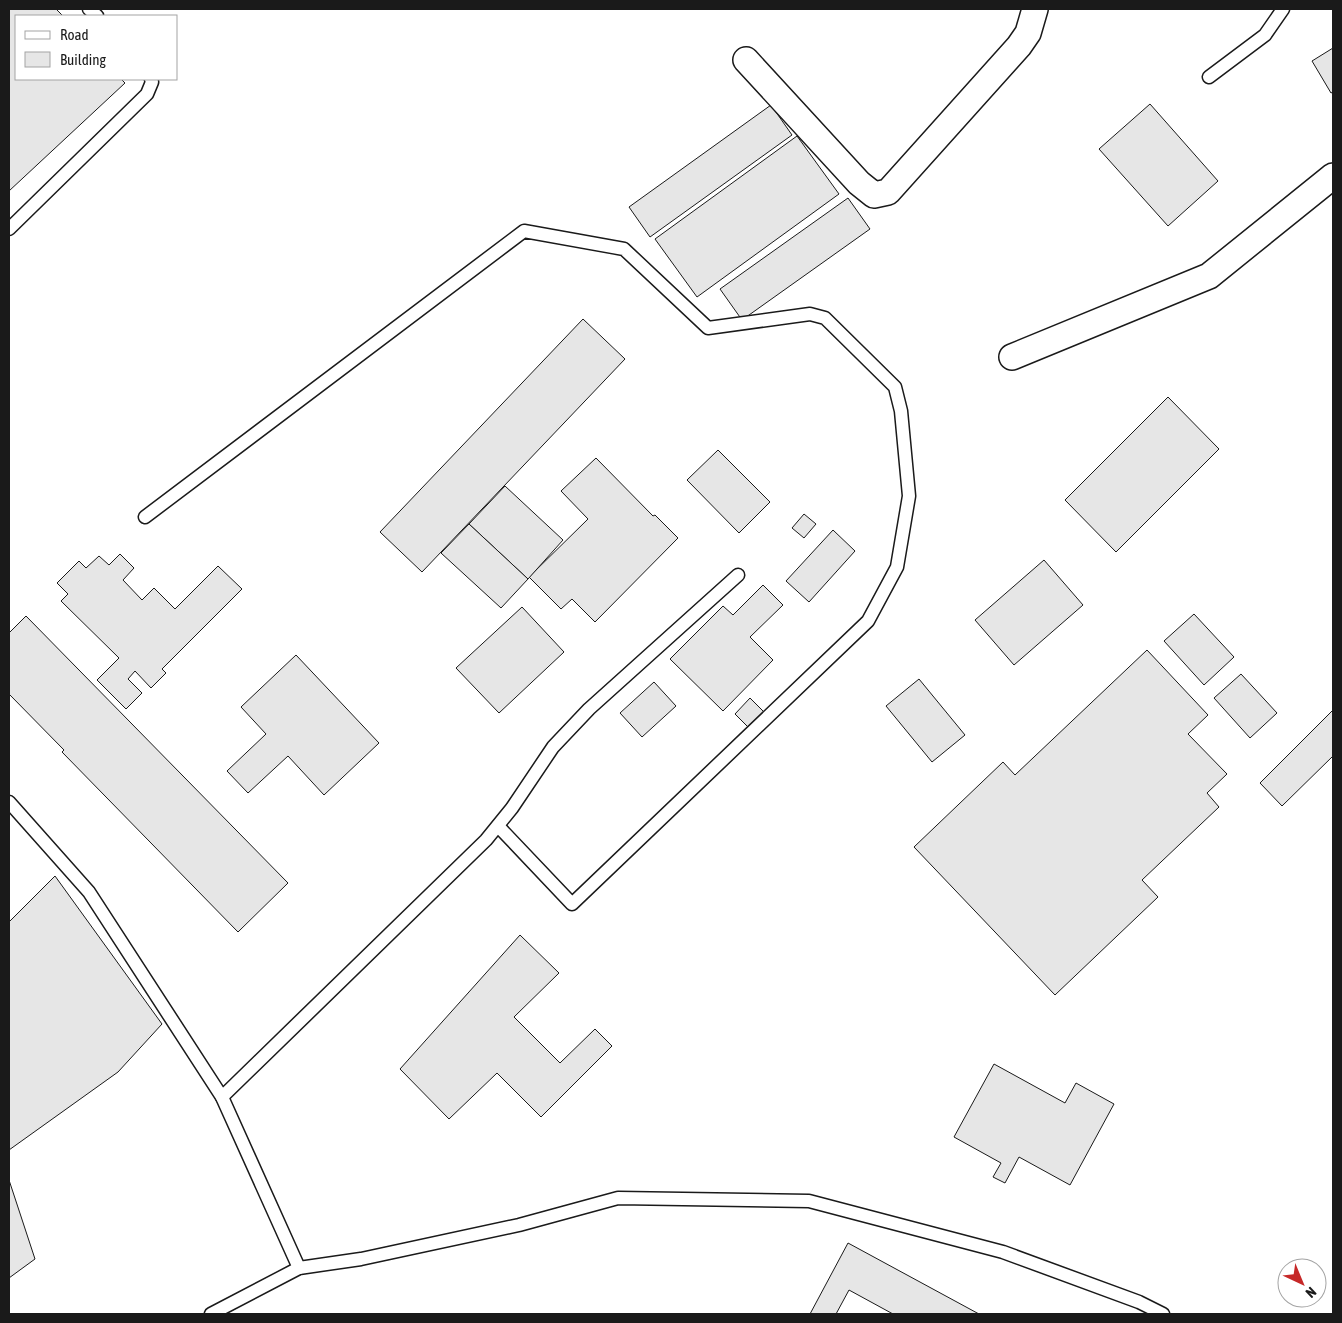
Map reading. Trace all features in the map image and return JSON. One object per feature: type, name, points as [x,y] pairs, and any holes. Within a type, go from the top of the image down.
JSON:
[{"type":"street","points":[[746,60],[874,196],[888,192],[1019,46],[1028,33],[1035,9]]},
{"type":"street","points":[[1012,357],[1209,276],[1333,176]]},
{"type":"lane","points":[[1209,77],[1265,35],[1283,9]]},
{"type":"lane","points":[[9,229],[147,94],[151,80]]},
{"type":"lane","points":[[145,516],[524,231],[624,249],[708,328],[810,314],[825,318],[895,387],[901,411],[910,496],[896,567],[868,621],[572,904],[498,826]]},
{"type":"lane","points":[[222,1097],[486,840],[512,808],[554,747],[583,716],[738,575]]},
{"type":"lane","points":[[9,802],[89,892],[222,1097],[299,1268]]},
{"type":"lane","points":[[211,1314],[299,1268],[361,1259],[519,1225],[618,1198],[809,1201],[1003,1252],[1139,1302],[1163,1314]]},
{"type":"building","points":[[9,9],[56,9],[62,15],[15,15],[15,80],[122,80],[125,83],[9,191]]},
{"type":"building","points":[[1333,48],[1333,92],[1331,93],[1312,61]]},
{"type":"building","points":[[1150,104],[1218,181],[1168,226],[1099,149]]},
{"type":"building","points":[[771,105],[792,135],[650,237],[629,207]]},
{"type":"building","points":[[797,136],[839,194],[697,297],[655,239]]},
{"type":"building","points":[[848,198],[870,229],[742,320],[720,289]]},
{"type":"building","points":[[583,319],[625,359],[422,572],[380,532]]},
{"type":"building","points":[[1168,397],[1219,449],[1116,552],[1065,500]]},
{"type":"building","points":[[718,450],[770,502],[739,533],[687,480]]},
{"type":"building","points":[[596,458],[653,516],[655,515],[678,538],[595,622],[572,599],[561,609],[529,577],[588,519],[561,491]]},
{"type":"building","points":[[505,486],[563,540],[528,579],[469,524]]},
{"type":"building","points":[[804,514],[816,524],[804,538],[792,528]]},
{"type":"building","points":[[469,524],[528,579],[501,608],[441,553]]},
{"type":"building","points":[[833,530],[855,551],[809,602],[786,581]]},
{"type":"building","points":[[120,554],[134,568],[123,580],[142,600],[154,588],[175,609],[218,566],[242,589],[162,669],[166,673],[151,688],[135,671],[128,679],[142,693],[126,709],[97,680],[119,658],[61,601],[68,594],[57,583],[79,561],[86,568],[99,556],[109,565]]},
{"type":"building","points":[[1044,560],[1083,605],[1014,665],[975,620]]},
{"type":"building","points":[[763,585],[783,605],[750,637],[773,660],[723,711],[670,659],[723,606],[733,615]]},
{"type":"building","points":[[522,607],[564,652],[499,713],[456,668]]},
{"type":"building","points":[[1194,614],[1234,657],[1204,685],[1164,641]]},
{"type":"building","points":[[26,616],[288,883],[238,932],[62,752],[64,750],[9,694],[9,633]]},
{"type":"building","points":[[1147,650],[1208,715],[1188,734],[1227,774],[1207,793],[1219,807],[1142,880],[1158,897],[1055,995],[914,847],[1003,762],[1015,775]]},
{"type":"building","points":[[296,655],[379,743],[324,795],[288,756],[248,793],[227,771],[266,734],[241,707]]},
{"type":"building","points":[[1241,674],[1277,713],[1250,738],[1214,698]]},
{"type":"building","points":[[919,679],[965,735],[932,762],[886,706]]},
{"type":"building","points":[[654,682],[676,706],[642,737],[620,713]]},
{"type":"building","points":[[750,698],[766,714],[751,730],[735,714]]},
{"type":"building","points":[[1333,710],[1333,756],[1282,806],[1260,783]]},
{"type":"building","points":[[55,876],[162,1024],[118,1072],[9,1150],[9,922]]},
{"type":"building","points":[[520,935],[559,973],[514,1017],[560,1063],[595,1029],[612,1046],[541,1117],[497,1073],[449,1119],[400,1069]]},
{"type":"building","points":[[994,1064],[1065,1103],[1076,1083],[1114,1104],[1070,1185],[1019,1157],[1005,1183],[993,1177],[1001,1163],[954,1137]]},
{"type":"building","points":[[9,1180],[35,1259],[9,1278]]},
{"type":"building","points":[[848,1243],[979,1314],[893,1314],[849,1290],[836,1314],[810,1314]]}]
